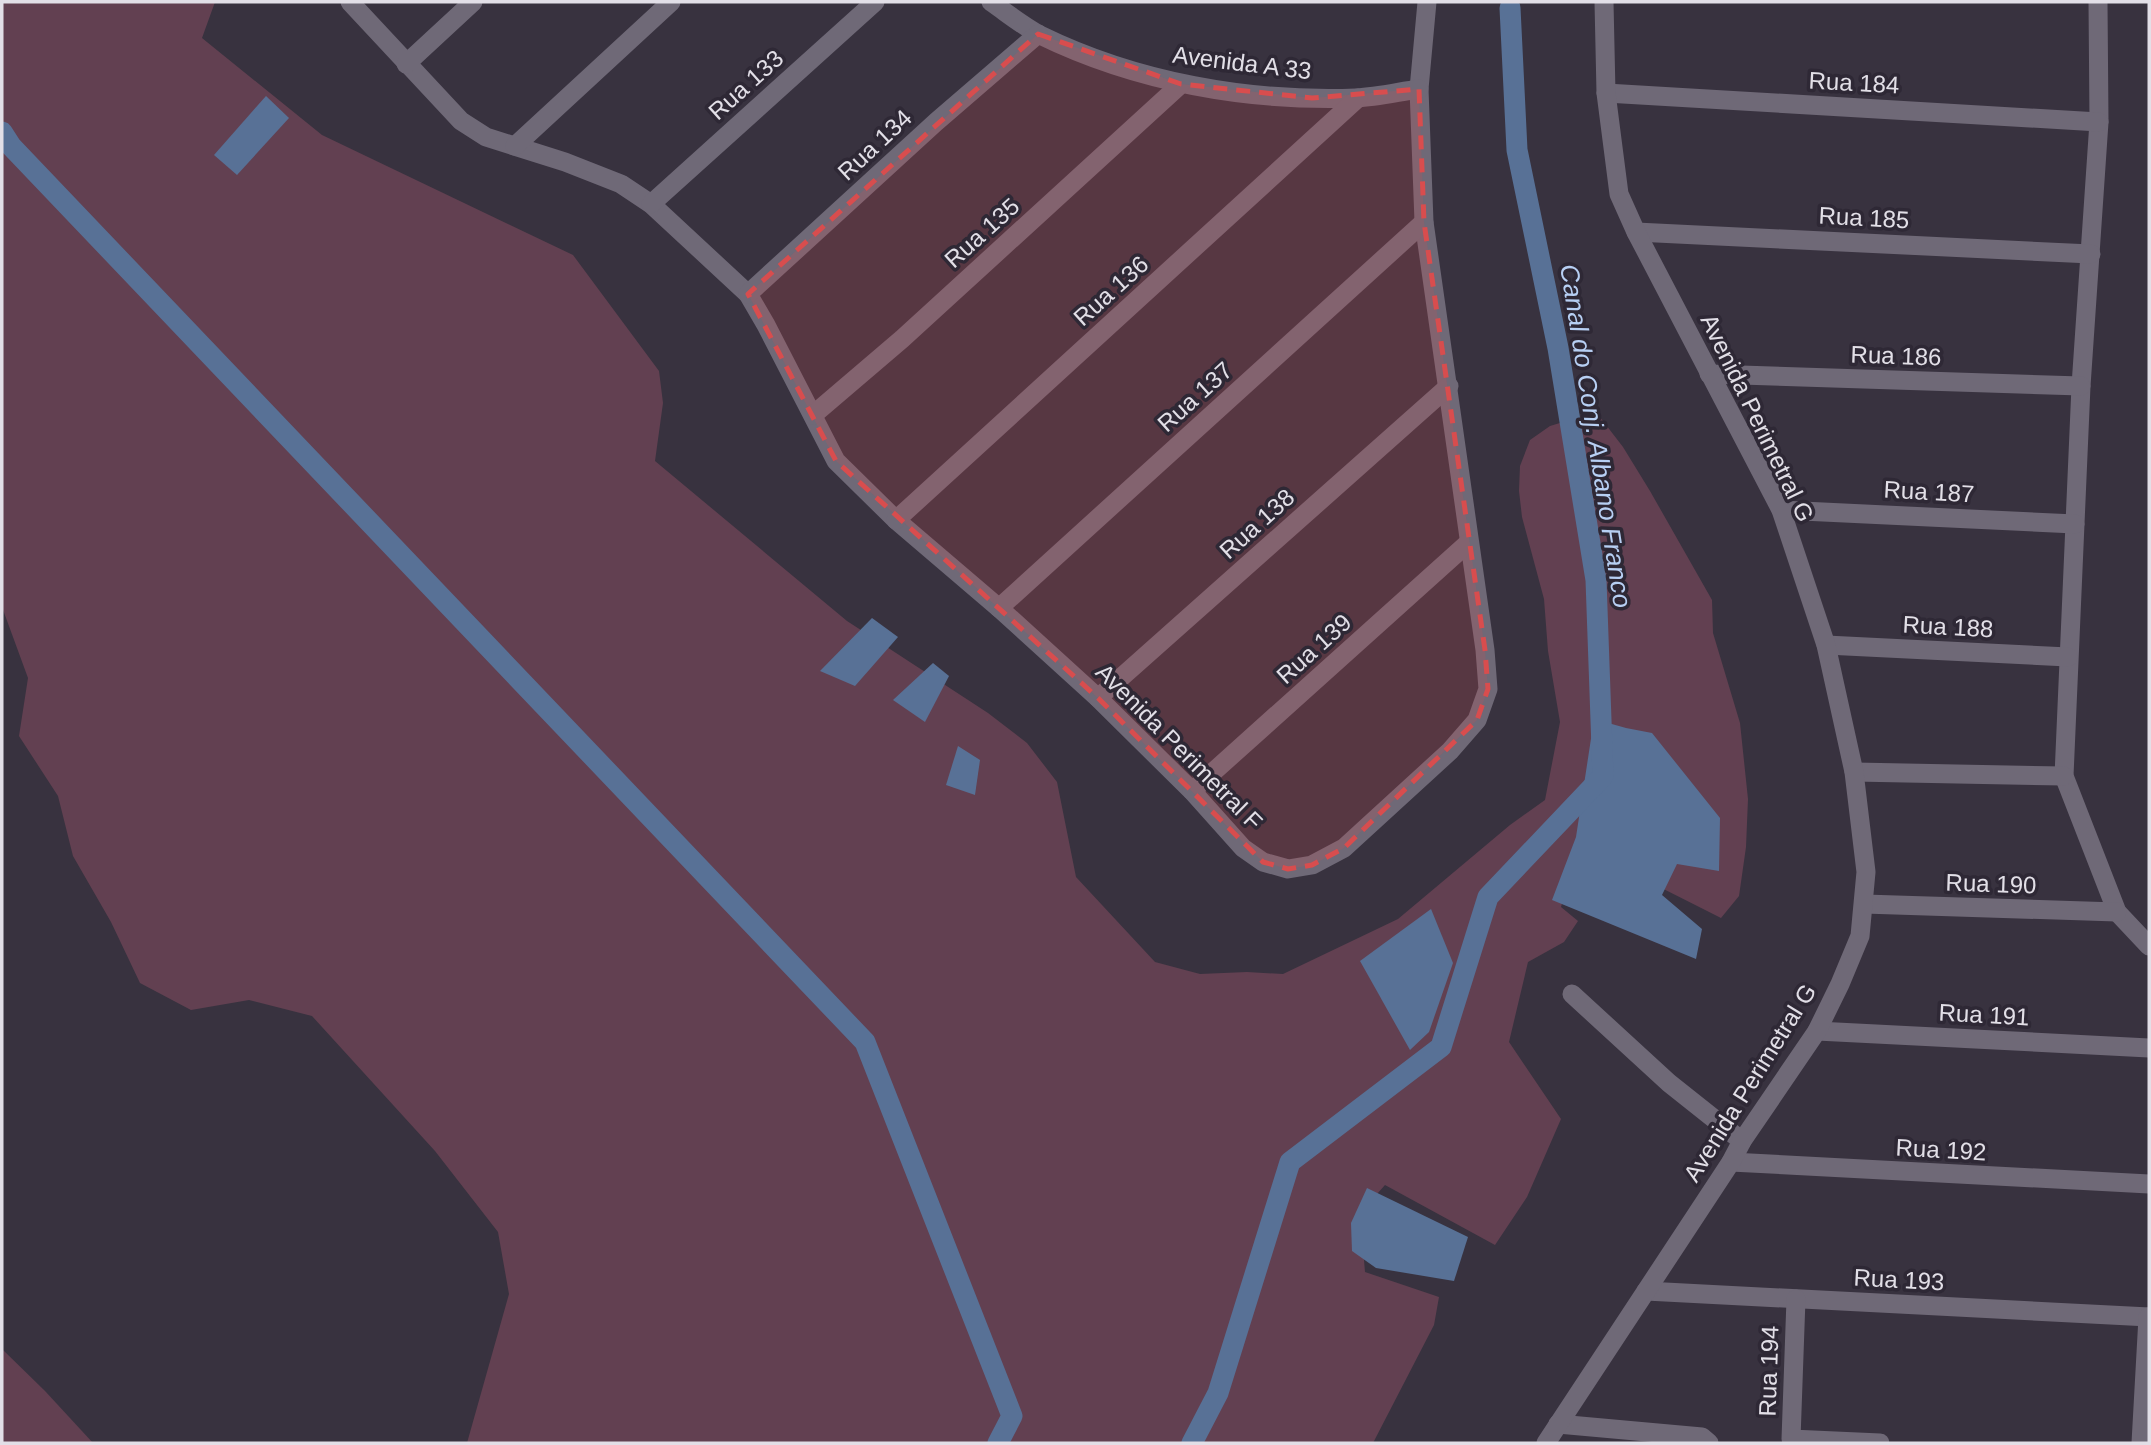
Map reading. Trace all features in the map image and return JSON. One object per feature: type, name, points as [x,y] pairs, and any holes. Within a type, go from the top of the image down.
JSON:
[{"type":"street","name":"Avenida Perimetral F","points":[[350,2],[461,121],[486,137],[621,184],[651,204],[748,294],[836,461],[896,520],[1098,698],[1192,791],[1243,848],[1263,862],[1288,869],[1312,865],[1344,848],[1450,751],[1477,720],[1488,689],[1485,650],[1424,222],[1419,89],[1427,2]]},
{"type":"street","points":[[406,64],[473,2]]},
{"type":"street","points":[[515,146],[671,2]]},
{"type":"street","name":"Rua 133","points":[[651,204],[875,2]]},
{"type":"street","name":"Avenida A 33","points":[[991,2],[1038,34],[1107,62],[1181,85],[1264,95],[1358,98],[1419,89]]},
{"type":"street","name":"Avenida Perimetral G","points":[[1546,1443],[1731,1162],[1742,1141],[1817,1031],[1860,936],[1866,872],[1854,772],[1826,645],[1781,510],[1636,232],[1619,194],[1606,93],[1604,2]]},
{"type":"street","points":[[2098,2],[2099,122],[2081,386],[2064,776],[2117,912],[2149,946]]},
{"type":"street","name":"Rua 134","points":[[748,294],[936,122],[1038,34]]},
{"type":"street","name":"Rua 135","points":[[813,415],[902,339],[1181,85]]},
{"type":"street","name":"Rua 184","points":[[1606,93],[2099,122]]},
{"type":"street","name":"Rua 136","points":[[896,520],[1358,98]]},
{"type":"street","name":"Rua 137","points":[[999,608],[1424,222]]},
{"type":"street","name":"Rua 185","points":[[1636,232],[2091,254]]},
{"type":"street","name":"Rua 186","points":[[1709,374],[2081,386]]},
{"type":"street","name":"Rua 138","points":[[1098,698],[1448,386]]},
{"type":"street","name":"Rua 187","points":[[1781,510],[2076,524]]},
{"type":"street","name":"Rua 139","points":[[1192,791],[1468,543]]},
{"type":"street","name":"Rua 188","points":[[1826,645],[2068,657]]},
{"type":"street","points":[[1854,772],[2064,776]]},
{"type":"street","name":"Rua 190","points":[[1864,904],[2117,912]]},
{"type":"street","points":[[1572,994],[1669,1083],[1742,1141]]},
{"type":"street","name":"Rua 191","points":[[1817,1031],[2149,1048]]},
{"type":"street","name":"Rua 192","points":[[1731,1162],[2149,1184]]},
{"type":"street","name":"Rua 193","points":[[1646,1292],[2149,1317]]},
{"type":"street","name":"Rua 194","points":[[1796,1299],[1791,1440],[1880,1443]]},
{"type":"street","points":[[2141,1443],[2149,1317]]},
{"type":"street","points":[[1558,1424],[1702,1437],[1709,1443]]},
{"type":"highlighted area","points":[[1038,34],[1181,84],[1312,98],[1419,89],[1424,222],[1485,650],[1488,689],[1477,720],[1344,848],[1312,865],[1288,869],[1263,862],[1098,698],[836,461],[748,294]]},
{"type":"shaded area","points":[[2,2],[215,2],[202,38],[322,135],[573,255],[659,371],[663,403],[655,461],[847,621],[988,713],[1027,743],[1057,782],[1076,877],[1155,962],[1200,974],[1283,974],[1398,919],[1510,825],[1545,800],[1560,722],[1548,651],[1544,599],[1522,517],[1520,466],[1530,440],[1550,426],[1596,412],[1623,447],[1712,600],[1713,633],[1740,723],[1748,799],[1746,847],[1739,896],[1721,918],[1612,863],[1571,872],[1561,907],[1578,921],[1564,942],[1528,962],[1509,1042],[1561,1119],[1527,1197],[1495,1245],[1385,1185],[1360,1213],[1365,1272],[1439,1297],[1434,1325],[1373,1443],[467,1443],[509,1294],[498,1232],[435,1151],[312,1016],[249,1000],[191,1010],[140,983],[111,922],[73,856],[58,796],[19,736],[28,678],[2,607]]},
{"type":"shaded area","points":[[2,1349],[45,1391],[93,1443],[2,1443]]},
{"type":"water","points":[[266,96],[289,118],[237,175],[214,155]]},
{"type":"water","points":[[872,618],[898,637],[855,686],[820,671]]},
{"type":"water","points":[[933,663],[949,676],[925,722],[893,700]]},
{"type":"water","points":[[1594,719],[1652,733],[1720,818],[1719,871],[1677,864],[1662,895],[1702,929],[1696,959],[1552,900],[1576,837]]},
{"type":"water","points":[[958,746],[980,760],[975,795],[946,785]]},
{"type":"water","points":[[1431,909],[1453,963],[1429,1032],[1410,1050],[1360,961]]},
{"type":"water","points":[[1367,1188],[1468,1237],[1454,1281],[1376,1268],[1352,1251],[1351,1223]]},
{"type":"waterway","name":"Canal do Conj. Albano Franco","points":[[1192,1443],[1218,1393],[1290,1162],[1441,1047],[1488,897],[1603,776],[1596,580],[1558,348],[1517,150],[1510,8]]},
{"type":"waterway","points":[[2,132],[11,146],[865,1042],[1012,1416],[998,1443]]}]
